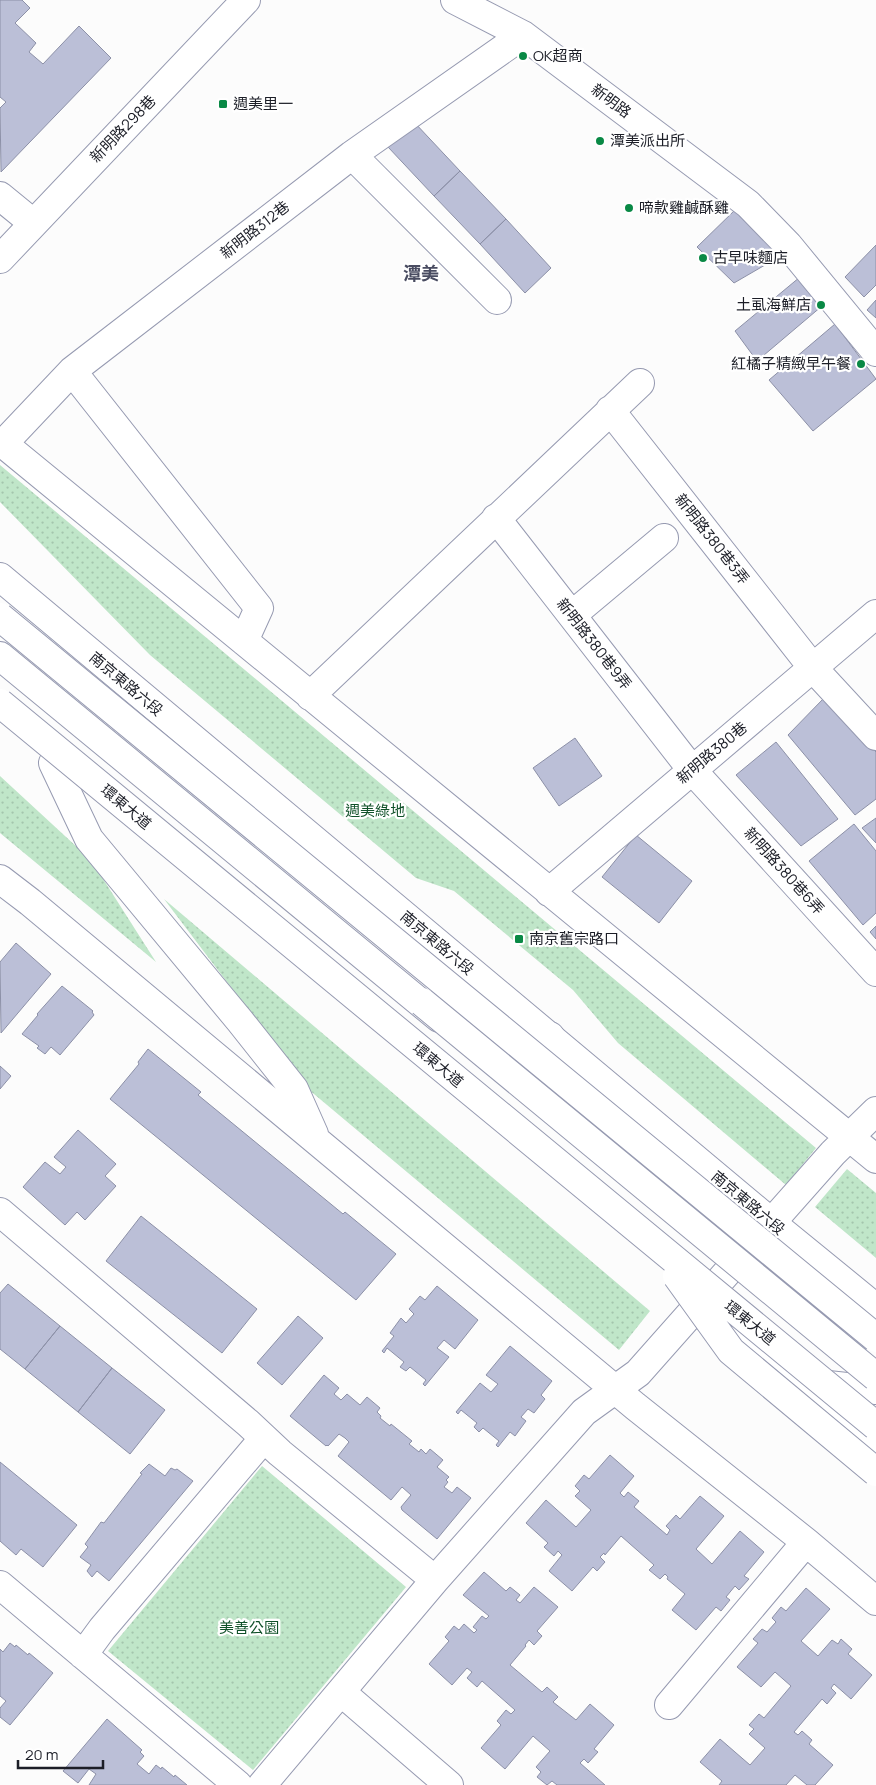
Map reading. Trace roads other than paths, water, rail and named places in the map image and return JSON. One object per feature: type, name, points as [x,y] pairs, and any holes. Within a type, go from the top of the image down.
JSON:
[{"type":"main road","name":"新明路298巷","points":[[0,259],[246,0]]},
{"type":"main road","name":"新明路","points":[[455,0],[523,35],[748,204],[788,245],[876,352]]},
{"type":"main road","name":"新明路312巷","points":[[2,442],[72,371],[352,155],[523,35]]},
{"type":"main road","points":[[352,155],[497,300]]},
{"type":"main road","points":[[0,196],[33,224]]},
{"type":"main road","points":[[72,371],[259,608],[244,641]]},
{"type":"main road","points":[[310,696],[640,383]]},
{"type":"main road","name":"新明路380巷3弄","points":[[610,410],[813,668],[876,736]]},
{"type":"main road","points":[[2,442],[876,1159]]},
{"type":"main road","name":"新明路380巷9弄","points":[[496,518],[692,770]]},
{"type":"main road","points":[[572,615],[664,538]]},
{"type":"main road","name":"南京東路六段","points":[[0,577],[876,1308]]},
{"type":"main road","name":"新明路380巷","points":[[549,892],[876,614]]},
{"type":"main road","points":[[0,617],[339,898],[876,1338]]},
{"type":"main road","points":[[0,656],[876,1378]]},
{"type":"main road","name":"環東大道","points":[[0,703],[876,1426]]},
{"type":"main road","points":[[0,718],[702,1301],[876,1443]]},
{"type":"main road","points":[[53,763],[89,839],[294,1089],[317,1141]]},
{"type":"main road","name":"新明路380巷6弄","points":[[692,770],[876,972]]},
{"type":"main road","points":[[3,887],[30,902],[616,1390],[806,1542],[876,1601]]},
{"type":"main road","points":[[339,898],[422,1002],[876,1378]]},
{"type":"main road","points":[[550,1036],[638,1182]]},
{"type":"main road","points":[[262,1785],[435,1580],[584,1412],[638,1373],[848,1137],[876,1111]]},
{"type":"main road","points":[[0,1212],[264,1438],[435,1580]]},
{"type":"main road","points":[[656,1246],[731,1351],[876,1472]]},
{"type":"main road","points":[[800,1382],[876,1390]]},
{"type":"main road","points":[[83,1655],[108,1622],[264,1438]]},
{"type":"main road","points":[[669,1705],[806,1542]]},
{"type":"main road","points":[[0,1585],[238,1785]]},
{"type":"main road","points":[[341,1692],[449,1785]]},
{"type":"place","name":"OK超商","points":[[523,56]]},
{"type":"place","name":"週美里一","points":[[223,104]]},
{"type":"place","name":"潭美派出所","points":[[600,141]]},
{"type":"place","name":"啼款雞鹹酥雞","points":[[629,208]]},
{"type":"place","name":"古早味麵店","points":[[703,258]]},
{"type":"place","name":"土虱海鮮店","points":[[821,305]]},
{"type":"place","name":"紅橘子精緻早午餐","points":[[861,364]]},
{"type":"place","name":"南京舊宗路口","points":[[519,939]]},
{"type":"district","name":"潭美","points":[[421,274]]},
{"type":"park label","name":"週美綠地","points":[[375,811]]},
{"type":"park label","name":"美善公園","points":[[249,1628]]}]
